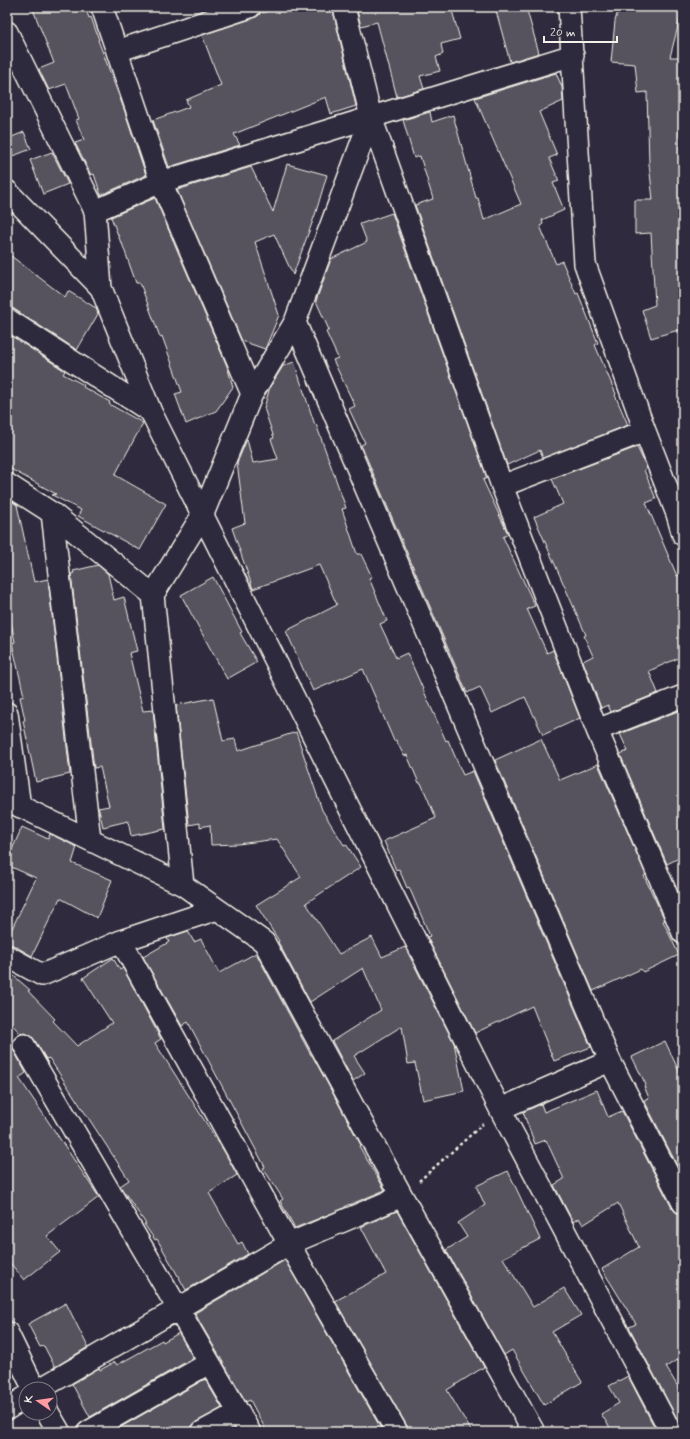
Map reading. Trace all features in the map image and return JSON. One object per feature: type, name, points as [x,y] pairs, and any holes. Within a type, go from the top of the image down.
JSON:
[{"type":"main road","points":[[7,1333],[30,1381]]},
{"type":"main road","points":[[53,1421],[59,1432]]},
{"type":"street","points":[[102,7],[161,182],[252,394]]},
{"type":"street","points":[[117,52],[250,7]]},
{"type":"street","points":[[344,7],[371,117],[502,486],[597,730],[683,932]]},
{"type":"street","points":[[569,7],[585,264],[644,431],[680,514],[683,535]]},
{"type":"street","points":[[7,32],[94,211],[101,288],[151,412],[500,1109],[671,1432]]},
{"type":"street","points":[[94,211],[161,182],[573,55]]},
{"type":"street","points":[[184,885],[153,595],[203,514],[252,394],[294,322],[371,117]]},
{"type":"street","points":[[7,191],[101,288]]},
{"type":"street","points":[[7,319],[151,412]]},
{"type":"street","points":[[294,322],[610,1061],[683,1203]]},
{"type":"street","points":[[502,486],[644,431]]},
{"type":"street","points":[[7,484],[52,513],[153,595]]},
{"type":"street","points":[[52,513],[90,840]]},
{"type":"street","points":[[597,730],[683,696]]},
{"type":"street","points":[[7,713],[14,803],[184,885],[264,942],[402,1196],[534,1432]]},
{"type":"street","points":[[7,956],[42,975],[121,941],[217,909]]},
{"type":"street","points":[[121,941],[289,1244],[396,1432]]},
{"type":"street","points":[[24,1045],[250,1432]]},
{"type":"street","points":[[500,1109],[610,1061]]},
{"type":"street","points":[[54,1381],[289,1244],[402,1196]]},
{"type":"street","points":[[88,1432],[209,1363]]},
{"type":"street","points":[[7,1409],[18,1402]]},
{"type":"street","points":[[202,1432],[239,1412]]},
{"type":"path","points":[[402,1196],[500,1109]]},
{"type":"building","points":[[32,7],[85,7],[89,18],[91,17],[146,175],[101,195],[94,174],[91,175],[75,143],[84,140],[76,120],[79,119],[66,84],[49,90],[40,72],[39,69],[54,63]]},
{"type":"building","points":[[278,7],[332,7],[356,106],[331,114],[326,97],[234,134],[240,145],[169,167],[153,120],[189,107],[186,100],[221,85],[202,35],[254,18],[259,15],[262,10],[263,13]]},
{"type":"building","points":[[356,7],[451,7],[460,39],[441,44],[443,54],[436,57],[440,71],[420,76],[424,89],[397,97],[377,22],[361,26]]},
{"type":"building","points":[[495,7],[526,7],[539,53],[510,62]]},
{"type":"building","points":[[619,7],[630,7],[648,12],[649,7],[683,7],[670,57],[682,57],[682,93],[679,93],[680,151],[683,151],[683,330],[651,338],[642,310],[655,305],[651,233],[635,234],[635,200],[653,200],[649,164],[647,92],[638,93],[635,64],[611,62],[615,21]]},
{"type":"building","points":[[556,73],[562,87],[563,101],[539,112],[557,155],[549,158],[559,181],[553,183],[564,210],[542,220],[543,224],[540,226],[556,264],[562,261],[576,294],[578,293],[598,343],[595,345],[628,425],[543,458],[540,450],[507,465],[415,205],[433,199],[420,156],[414,158],[403,120],[430,112],[432,122],[453,115],[476,198],[478,198],[484,220],[521,204],[475,98]]},
{"type":"building","points":[[24,132],[31,149],[13,156],[7,139]]},
{"type":"building","points":[[52,152],[68,184],[43,194],[30,160]]},
{"type":"building","points":[[287,164],[327,175],[315,215],[293,275],[274,234],[255,242],[279,315],[265,349],[242,341],[177,190],[251,167],[273,212]]},
{"type":"building","points":[[155,198],[227,366],[233,387],[216,411],[186,424],[175,394],[182,392],[162,336],[160,337],[140,283],[136,283],[111,217]]},
{"type":"building","points":[[392,213],[487,478],[483,480],[508,534],[503,537],[535,606],[527,609],[547,653],[553,650],[580,718],[543,735],[525,697],[492,713],[480,687],[467,693],[361,445],[365,443],[349,409],[355,406],[333,360],[338,358],[326,332],[329,330],[316,301],[331,259],[367,242],[360,224]]},
{"type":"building","points":[[7,253],[65,297],[68,291],[96,308],[98,314],[77,350],[14,309],[7,307]]},
{"type":"building","points":[[7,333],[65,371],[63,374],[84,385],[83,387],[110,402],[109,404],[143,423],[115,475],[166,504],[140,550],[78,516],[81,510],[52,495],[56,494],[7,467]]},
{"type":"building","points":[[294,362],[315,425],[316,424],[346,508],[342,509],[357,554],[361,554],[372,577],[369,578],[387,621],[380,624],[396,658],[407,653],[446,741],[448,740],[463,775],[473,771],[591,1047],[554,1061],[532,1006],[475,1033],[427,937],[430,936],[409,887],[407,888],[399,869],[396,870],[384,841],[436,818],[421,783],[419,783],[407,755],[404,756],[396,740],[394,741],[363,669],[313,691],[286,631],[337,605],[319,565],[253,589],[232,528],[245,523],[237,463],[247,439],[253,463],[278,459],[271,439],[274,438],[264,408],[270,387],[283,366]]},
{"type":"building","points":[[637,447],[647,468],[644,470],[656,499],[646,503],[677,576],[683,574],[683,656],[649,671],[658,693],[611,712],[608,705],[601,708],[583,661],[593,656],[584,636],[586,635],[534,517],[563,504],[552,479]]},
{"type":"building","points":[[7,498],[17,505],[34,582],[48,579],[70,774],[36,782],[23,721],[25,720],[20,697],[24,696],[12,643],[15,642],[7,602]]},
{"type":"building","points":[[98,565],[108,574],[114,600],[124,597],[137,651],[129,653],[143,711],[153,710],[165,829],[131,836],[128,821],[103,827],[98,808],[109,806],[100,767],[94,768],[71,574],[74,573],[73,571]]},
{"type":"building","points":[[213,577],[242,632],[240,633],[257,662],[227,679],[181,595]]},
{"type":"building","points":[[213,698],[223,741],[235,739],[238,751],[296,732],[322,810],[344,845],[346,844],[361,867],[306,903],[339,954],[372,937],[382,957],[405,947],[454,1043],[464,1091],[423,1100],[415,1063],[408,1064],[402,1026],[354,1056],[365,1073],[353,1081],[332,1041],[381,1010],[363,968],[310,1002],[278,942],[279,941],[256,905],[301,877],[277,839],[238,844],[211,845],[210,825],[200,827],[200,823],[189,825],[176,705]]},
{"type":"building","points":[[683,709],[683,856],[667,864],[620,754],[628,751],[620,734]]},
{"type":"building","points":[[541,739],[560,780],[598,764],[646,875],[644,876],[665,920],[663,921],[679,955],[643,972],[641,969],[593,991],[495,760]]},
{"type":"building","points":[[22,827],[48,839],[50,834],[77,847],[72,863],[112,880],[97,918],[60,898],[32,956],[13,945],[7,944],[7,939],[36,878],[7,865],[7,861]]},
{"type":"building","points":[[188,931],[194,942],[201,939],[219,973],[256,953],[361,1145],[359,1146],[385,1190],[295,1228],[280,1201],[283,1199],[263,1168],[265,1167],[188,1022],[182,1026],[143,957],[169,942],[167,938]]},
{"type":"building","points":[[113,958],[120,970],[123,968],[161,1039],[155,1043],[224,1151],[237,1175],[209,1193],[238,1244],[242,1242],[248,1254],[186,1290],[157,1239],[155,1240],[120,1186],[129,1180],[49,1058],[46,1059],[30,1035],[24,1033],[21,1034],[7,1019],[7,970],[30,990],[28,991],[55,1019],[53,1021],[77,1046],[112,1023],[83,978]]},
{"type":"building","points":[[665,1041],[683,1080],[683,1177],[644,1100],[649,1098],[644,1086],[646,1085],[632,1057]]},
{"type":"building","points":[[12,1046],[26,1073],[19,1078],[99,1197],[47,1236],[60,1252],[24,1280],[7,1259],[7,1049]]},
{"type":"building","points":[[597,1090],[608,1117],[622,1111],[672,1208],[677,1213],[683,1215],[683,1356],[666,1367],[683,1395],[683,1425],[681,1426],[629,1327],[636,1324],[602,1269],[639,1247],[618,1203],[583,1225],[579,1218],[573,1222],[554,1185],[564,1179],[546,1140],[535,1144],[523,1112],[541,1104],[544,1112]]},
{"type":"building","points":[[508,1171],[540,1239],[503,1258],[533,1307],[564,1288],[581,1315],[552,1332],[582,1382],[544,1405],[512,1350],[504,1355],[446,1250],[467,1237],[458,1223],[485,1205],[476,1186]]},
{"type":"building","points":[[397,1211],[484,1367],[447,1390],[472,1432],[409,1432],[407,1426],[335,1301],[386,1274],[361,1227]]},
{"type":"building","points":[[285,1260],[383,1432],[267,1432],[250,1400],[246,1402],[199,1321],[195,1313]]},
{"type":"building","points":[[66,1303],[88,1347],[55,1367],[44,1346],[40,1347],[28,1324]]},
{"type":"building","points":[[179,1333],[193,1358],[90,1417],[72,1384],[99,1368],[100,1370],[115,1362],[117,1365],[162,1340],[163,1342]]},
{"type":"building","points":[[628,1376],[657,1432],[613,1432],[601,1414],[619,1403],[609,1386]]},
{"type":"building","points":[[205,1379],[222,1408],[196,1422],[192,1426],[190,1432],[112,1432]]}]
